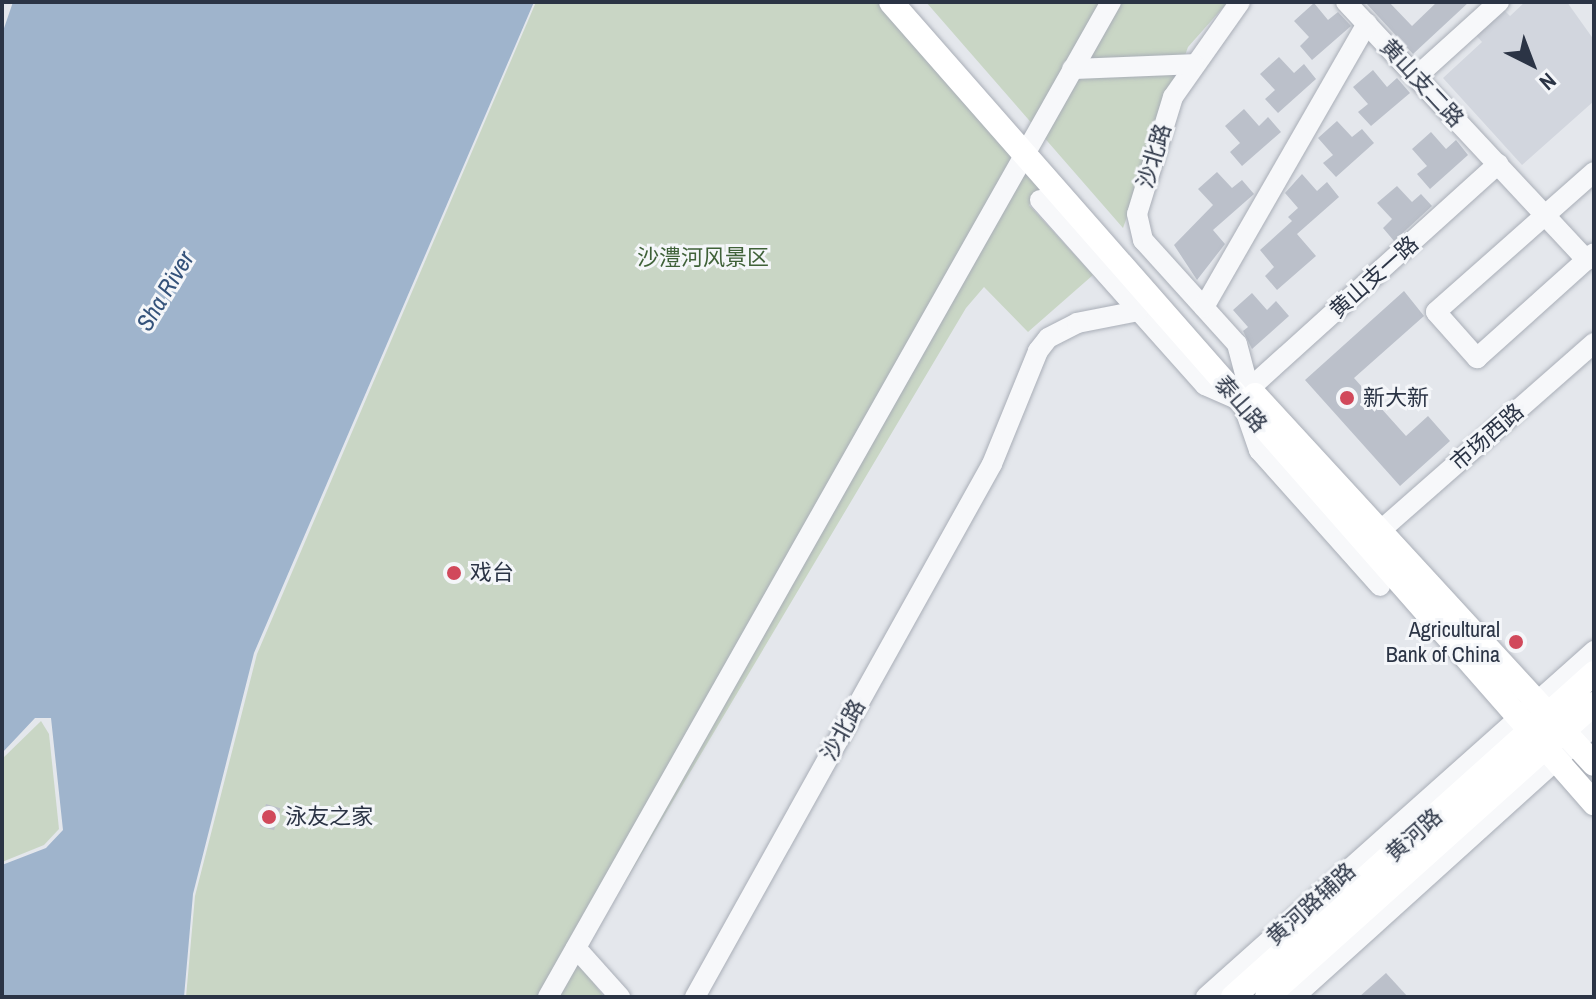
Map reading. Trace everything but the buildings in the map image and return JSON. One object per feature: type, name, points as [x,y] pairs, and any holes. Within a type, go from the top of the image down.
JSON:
[{"type":"main road","name":"泰山路","points":[[891,2],[1028,149]]},
{"type":"main road","name":"泰山路","points":[[908,2],[1028,149],[1243,398],[1528,739],[1594,803]]},
{"type":"main road","name":"泰山路","points":[[1243,398],[1380,531],[1594,764]]},
{"type":"main road","points":[[1378,560],[1380,586],[1528,739]]},
{"type":"main road","name":"黄河路","points":[[1556,723],[1594,673]]},
{"type":"main road","name":"黄河路","points":[[1233,997],[1528,739],[1594,704]]},
{"type":"main road","name":"黄河路","points":[[1267,997],[1528,739]]},
{"type":"street","points":[[548,997],[1111,2]]},
{"type":"street","name":"沙北路","points":[[1240,2],[1173,97],[1148,170],[1137,214],[1143,240],[1237,344],[1243,398],[1259,450],[1380,586]]},
{"type":"street","name":"黄山支二路","points":[[1346,2],[1546,216],[1590,257]]},
{"type":"street","points":[[1416,77],[1499,2]]},
{"type":"street","points":[[1204,307],[1367,24]]},
{"type":"street","points":[[1072,69],[1194,64]]},
{"type":"street","name":"黄山支一路","points":[[1243,398],[1498,164]]},
{"type":"street","points":[[1590,257],[1477,358],[1436,312],[1594,172]]},
{"type":"street","points":[[1040,200],[1205,385],[1243,398]]},
{"type":"street","name":"沙北路","points":[[695,997],[992,464],[1048,338],[1077,323],[1138,311]]},
{"type":"street","name":"市场西路","points":[[1380,531],[1594,343]]},
{"type":"street","name":"黄河路辅路","points":[[1206,997],[1528,739],[1556,723],[1594,651]]},
{"type":"street","name":"黄河路辅路","points":[[1556,723],[1594,726]]},
{"type":"street","name":"黄河路辅路","points":[[1294,997],[1528,739]]},
{"type":"street","points":[[576,948],[620,997]]},
{"type":"shaded area","points":[[1525,2],[1567,2],[1594,40],[1594,101],[1522,165],[1443,78],[1482,42],[1473,32],[1501,7],[1510,16]]},
{"type":"green space","name":"沙澧河风景区","points":[[536,2],[878,2],[1043,193],[1029,205],[1093,275],[1028,332],[984,287],[966,308],[578,961],[604,997],[186,997],[195,896],[257,654]]},
{"type":"green space","points":[[926,2],[1228,2],[1188,47],[1123,228]]},
{"type":"green space","points":[[41,721],[49,734],[59,829],[44,845],[2,862],[2,759]]},
{"type":"water","name":"Sha River","points":[[13,2],[534,2],[254,653],[193,894],[184,997],[2,997],[2,865],[46,848],[63,830],[51,718],[35,718],[2,753],[2,34]]},
{"type":"place","name":"新大新","points":[[1347,398]]},
{"type":"place","name":"戏台","points":[[454,573]]},
{"type":"place","name":"Agricultural Bank of China","points":[[1516,642]]},
{"type":"place","name":"泳友之家","points":[[269,817]]}]
